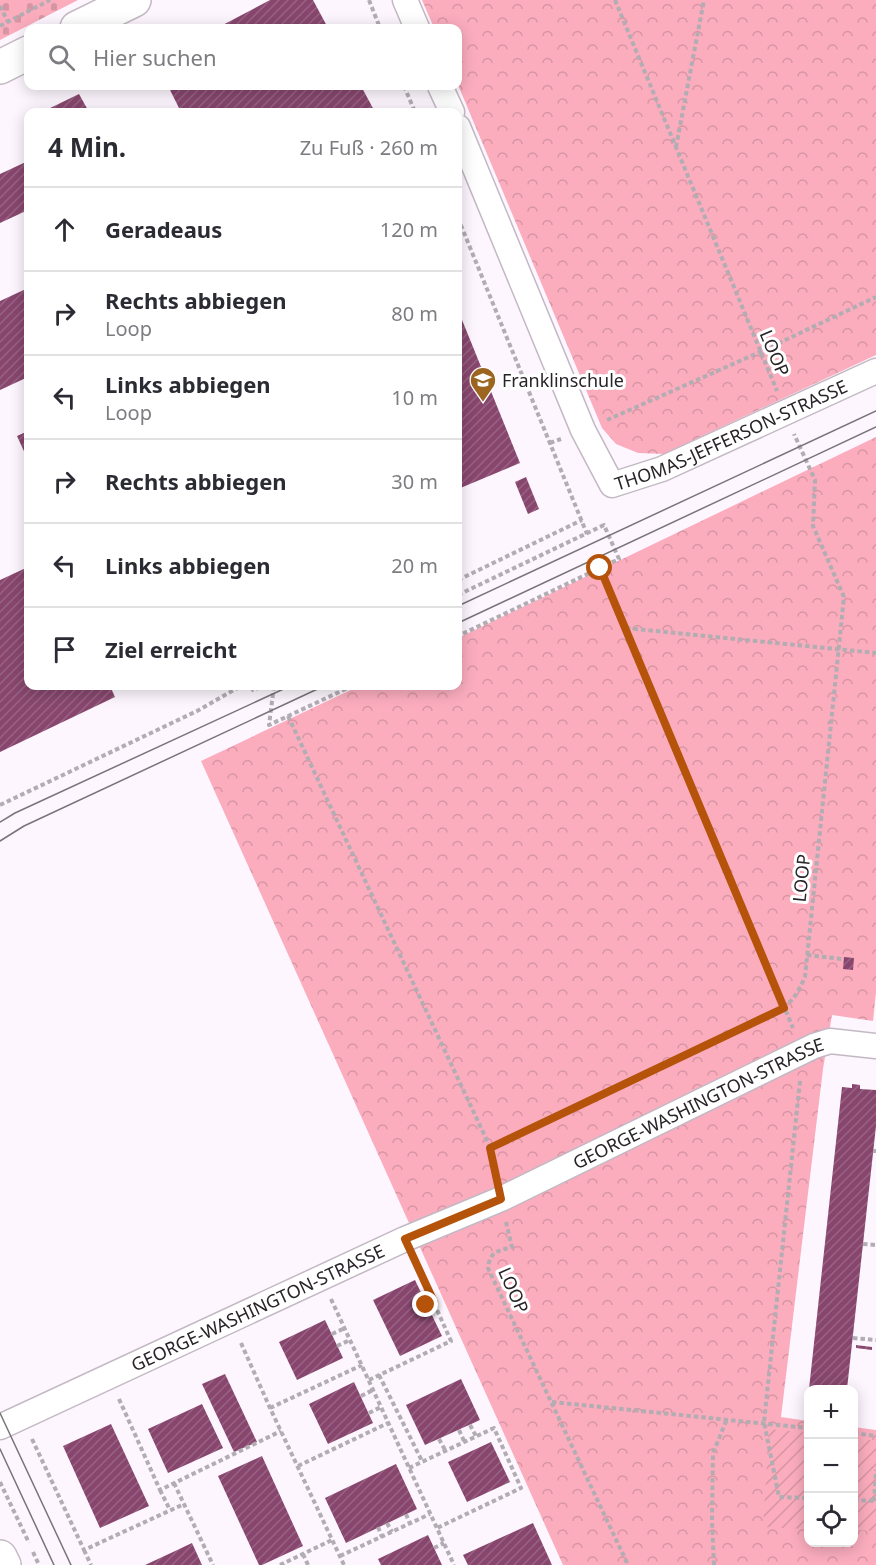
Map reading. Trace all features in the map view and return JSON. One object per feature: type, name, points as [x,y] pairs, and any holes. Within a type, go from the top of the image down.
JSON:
[{"type":"street","points":[[85,24],[134,0]]},
{"type":"street","points":[[405,0],[415,24]]},
{"type":"street","points":[[0,67],[24,55]]},
{"type":"street","points":[[442,90],[450,108]]},
{"type":"street","name":"THOMAS-JEFFERSON-STRASSE","points":[[462,137],[583,430],[612,485],[662,469],[876,370]]},
{"type":"street","name":"GEORGE-WASHINGTON-STRASSE","points":[[11,1422],[405,1239],[501,1199],[804,1050],[830,1041],[876,1046]]},
{"type":"street","points":[[0,1557],[4,1565]]},
{"type":"path","points":[[0,26],[50,0]]},
{"type":"path","points":[[369,0],[378,24]]},
{"type":"path","name":"LOOP","points":[[615,0],[815,480],[813,526],[844,597],[805,977],[797,996],[784,1008],[490,1148],[512,1247],[495,1252],[489,1259],[488,1268],[628,1565]]},
{"type":"path","points":[[676,148],[704,0]]},
{"type":"path","points":[[0,6],[8,22]]},
{"type":"path","points":[[406,90],[413,108]]},
{"type":"path","points":[[462,228],[587,534]]},
{"type":"path","points":[[606,420],[760,352],[876,297]]},
{"type":"path","points":[[462,578],[582,520]]},
{"type":"path","points":[[462,593],[604,525],[620,559],[462,634]]},
{"type":"path","points":[[600,568],[784,1008]]},
{"type":"path","points":[[626,628],[876,653]]},
{"type":"path","points":[[0,805],[197,711],[234,690]]},
{"type":"path","points":[[274,690],[269,726],[343,690]]},
{"type":"path","points":[[288,716],[490,1148]]},
{"type":"path","points":[[807,955],[842,959]]},
{"type":"path","points":[[804,1050],[764,1422],[779,1497],[804,1498]]},
{"type":"path","points":[[369,1380],[451,1341],[405,1239]]},
{"type":"path","points":[[863,1244],[876,1245]]},
{"type":"path","points":[[321,1278],[454,1565]]},
{"type":"path","points":[[421,1293],[429,1290]]},
{"type":"path","points":[[426,1305],[434,1302]]},
{"type":"path","points":[[435,1322],[442,1319]]},
{"type":"path","points":[[231,1320],[345,1565]]},
{"type":"path","points":[[332,1334],[345,1328]]},
{"type":"path","points":[[853,1338],[876,1340]]},
{"type":"path","points":[[337,1346],[350,1340]]},
{"type":"path","points":[[270,1408],[362,1365]]},
{"type":"path","points":[[379,1375],[422,1461]]},
{"type":"path","points":[[109,1376],[170,1511]]},
{"type":"path","points":[[361,1396],[373,1390]]},
{"type":"path","points":[[552,1402],[804,1427]]},
{"type":"path","points":[[369,1413],[381,1407]]},
{"type":"path","points":[[714,1565],[713,1453],[728,1419]]},
{"type":"path","points":[[11,1422],[91,1565]]},
{"type":"path","points":[[298,1466],[388,1423]]},
{"type":"path","points":[[470,1425],[476,1436]]},
{"type":"path","points":[[409,1468],[494,1428],[521,1488],[437,1528]]},
{"type":"path","points":[[459,1430],[464,1442]]},
{"type":"path","points":[[160,1490],[281,1431]]},
{"type":"path","points":[[858,1434],[876,1436]]},
{"type":"path","points":[[439,1439],[445,1450]]},
{"type":"path","points":[[498,1457],[505,1454]]},
{"type":"path","points":[[504,1470],[511,1467]]},
{"type":"path","points":[[858,1500],[875,1501],[876,1470]]},
{"type":"path","points":[[0,1482],[39,1565]]},
{"type":"path","points":[[174,1483],[213,1565]]},
{"type":"path","points":[[84,1550],[184,1504]]},
{"type":"path","points":[[406,1514],[410,1524]]},
{"type":"path","points":[[340,1556],[430,1514]]},
{"type":"path","points":[[387,1523],[392,1532]]},
{"type":"path","points":[[378,1527],[382,1537]]},
{"type":"path","points":[[280,1565],[332,1540]]},
{"type":"path","points":[[434,1548],[444,1543]]},
{"type":"path","points":[[303,1554],[308,1565]]},
{"type":"green space","points":[[0,0],[78,0],[31,24],[24,24],[24,28],[0,40]]},
{"type":"green space","points":[[422,0],[876,0],[876,355],[664,454],[638,453],[616,444],[602,428],[460,90],[462,90],[462,24],[432,24]]},
{"type":"green space","points":[[876,437],[876,992],[873,1021],[832,1015],[823,1069],[781,1417],[804,1420],[804,1547],[858,1547],[858,1428],[876,1430],[876,1565],[563,1565],[201,761],[351,690],[462,690],[462,636]]},
{"type":"green space","points":[[769,1429],[804,1433],[804,1529],[763,1527]]},
{"type":"green space","points":[[858,1439],[876,1441],[876,1531],[858,1530]]},
{"type":"building","points":[[270,0],[313,0],[326,24],[225,24]]},
{"type":"building","points":[[170,90],[363,90],[373,108],[179,108]]},
{"type":"building","points":[[79,94],[87,108],[50,108]]},
{"type":"building","points":[[24,163],[24,212],[0,223],[0,174]]},
{"type":"building","points":[[24,290],[24,379],[0,390],[0,301]]},
{"type":"building","points":[[462,320],[520,463],[462,487]]},
{"type":"building","points":[[24,433],[24,451],[17,436]]},
{"type":"building","points":[[526,477],[539,509],[528,514],[515,482]]},
{"type":"building","points":[[24,569],[24,690],[112,690],[115,697],[0,752],[0,580]]},
{"type":"building","points":[[844,957],[854,958],[853,970],[843,969]]},
{"type":"building","points":[[852,1084],[860,1085],[860,1089],[876,1090],[876,1126],[847,1385],[809,1385],[842,1087],[852,1088]]},
{"type":"building","points":[[415,1280],[442,1336],[400,1356],[373,1300]]},
{"type":"building","points":[[325,1320],[343,1358],[297,1380],[279,1342]]},
{"type":"building","points":[[856,1345],[872,1347],[872,1350],[856,1348]]},
{"type":"building","points":[[225,1374],[257,1442],[234,1452],[202,1384]]},
{"type":"building","points":[[461,1379],[480,1420],[425,1445],[406,1405]]},
{"type":"building","points":[[354,1382],[373,1423],[328,1444],[309,1404]]},
{"type":"building","points":[[202,1404],[223,1448],[168,1473],[148,1429]]},
{"type":"building","points":[[111,1424],[149,1506],[100,1528],[63,1446]]},
{"type":"building","points":[[491,1442],[510,1482],[467,1502],[448,1462]]},
{"type":"building","points":[[262,1456],[303,1546],[259,1565],[218,1476]]},
{"type":"building","points":[[396,1464],[417,1509],[346,1543],[325,1498]]},
{"type":"building","points":[[533,1523],[552,1565],[468,1565],[463,1555]]},
{"type":"building","points":[[428,1535],[442,1565],[381,1565],[378,1559]]},
{"type":"building","points":[[192,1543],[202,1565],[145,1565],[173,1552]]},
{"type":"tram line","points":[[462,604],[876,411]]},
{"type":"tram line","points":[[462,621],[876,427]]},
{"type":"tram line","points":[[0,822],[281,690]]},
{"type":"tram line","points":[[0,841],[24,826],[315,690]]},
{"type":"tram line","points":[[0,1413],[71,1565]]},
{"type":"tram line","points":[[0,1449],[54,1565]]},
{"type":"place","name":"Franklinschule","points":[[483,403]]},
{"type":"route","points":[[426,1305],[434,1302],[405,1239],[501,1199],[490,1148],[784,1008],[600,568]]}]
